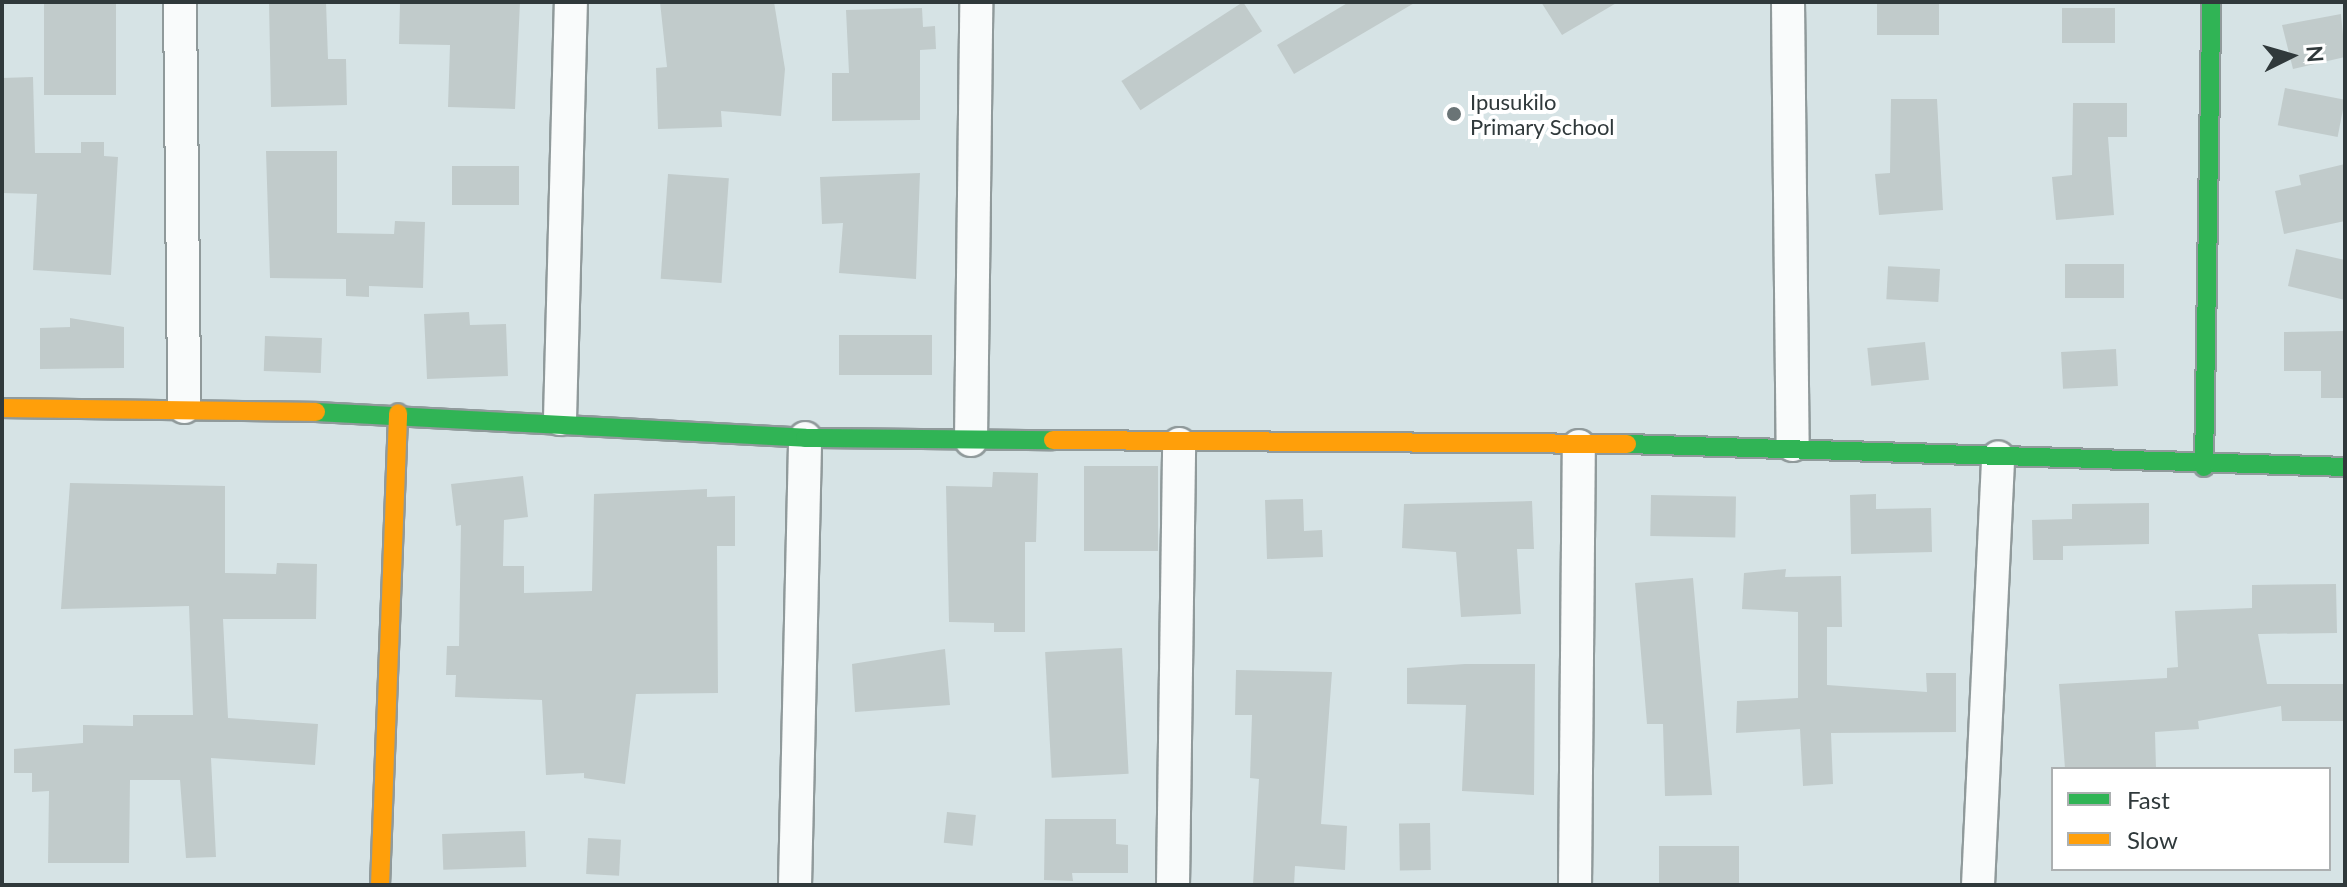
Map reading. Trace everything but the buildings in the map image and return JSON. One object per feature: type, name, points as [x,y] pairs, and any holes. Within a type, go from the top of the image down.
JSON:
[{"type":"street","points":[[180,2],[184,407]]},
{"type":"street","points":[[560,419],[571,2]]},
{"type":"street","points":[[971,440],[976,2]]},
{"type":"street","points":[[1788,2],[1793,445]]},
{"type":"street","points":[[2204,467],[2211,2]]},
{"type":"street","points":[[2,408],[184,407],[560,419],[805,438],[1179,444],[1793,445],[2204,467],[2345,467]]},
{"type":"street","points":[[380,885],[398,413]]},
{"type":"street","points":[[795,885],[805,438]]},
{"type":"street","points":[[1173,885],[1179,444]]},
{"type":"street","points":[[1575,885],[1579,446]]},
{"type":"street","points":[[1978,885],[1998,457]]},
{"type":"traffic: fast","points":[[2204,467],[2211,2]]},
{"type":"traffic: fast","points":[[316,412],[805,438],[1053,440]]},
{"type":"traffic: fast","points":[[1627,444],[2345,467]]},
{"type":"traffic: slow","points":[[2,408],[316,412]]},
{"type":"traffic: slow","points":[[380,885],[398,413]]},
{"type":"traffic: slow","points":[[1053,440],[1627,444]]},
{"type":"place","name":"Ipusukilo Primary School","points":[[1454,114]]}]
